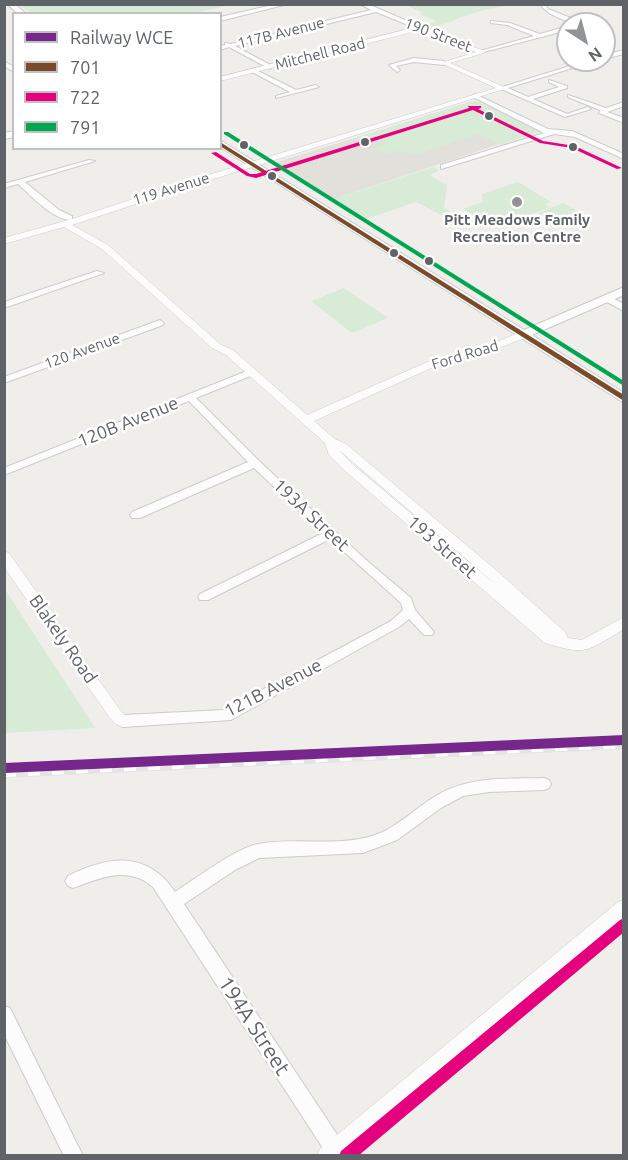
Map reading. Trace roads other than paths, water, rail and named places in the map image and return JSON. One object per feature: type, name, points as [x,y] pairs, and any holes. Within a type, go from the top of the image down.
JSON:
[{"type":"main road","points":[[222,139],[624,399]]},
{"type":"main road","points":[[222,144],[256,163]]},
{"type":"main road","name":"Ford Road","points":[[526,334],[624,290]]},
{"type":"main road","points":[[526,334],[624,392]]},
{"type":"street","points":[[222,19],[286,4]]},
{"type":"street","name":"190 Street","points":[[362,4],[482,52]]},
{"type":"street","points":[[542,4],[546,10],[556,14]]},
{"type":"street","name":"117B Avenue","points":[[222,47],[376,10]]},
{"type":"street","points":[[493,22],[507,24],[540,36]]},
{"type":"street","name":"Mitchell Road","points":[[222,79],[420,28]]},
{"type":"street","points":[[397,70],[393,65],[420,60],[442,61],[556,31]]},
{"type":"street","points":[[222,42],[270,67]]},
{"type":"street","points":[[390,55],[405,62]]},
{"type":"street","points":[[442,61],[567,116],[588,109]]},
{"type":"street","points":[[254,71],[295,92]]},
{"type":"street","name":"119 Avenue","points":[[4,241],[556,72]]},
{"type":"street","points":[[527,99],[565,87],[551,81]]},
{"type":"street","points":[[278,97],[316,87]]},
{"type":"street","points":[[476,96],[549,130],[576,135],[624,157]]},
{"type":"street","points":[[570,96],[624,121]]},
{"type":"street","points":[[604,111],[624,104]]},
{"type":"street","points":[[444,167],[549,130]]},
{"type":"street","points":[[4,186],[91,161]]},
{"type":"street","name":"193 Street","points":[[20,182],[66,221],[101,244],[216,346],[230,353],[331,442],[333,452],[357,474],[550,639],[569,644],[594,641],[624,622]]},
{"type":"street","points":[[4,305],[100,273]]},
{"type":"street","points":[[606,298],[624,308]]},
{"type":"street","name":"120 Avenue","points":[[4,380],[160,323]]},
{"type":"street","name":"Ford Road","points":[[306,420],[436,362],[487,350],[526,334]]},
{"type":"street","name":"120B Avenue","points":[[4,472],[252,372]]},
{"type":"street","name":"193A Street","points":[[190,397],[255,463],[406,601],[409,612],[428,632]]},
{"type":"street","points":[[136,515],[255,463]]},
{"type":"street","points":[[204,597],[331,534]]},
{"type":"street","name":"Blakely Road","points":[[4,556],[115,714],[123,721]]},
{"type":"street","name":"121B Avenue","points":[[123,721],[226,716],[395,624],[409,612]]},
{"type":"street","points":[[173,902],[230,865],[258,851],[363,846],[377,843],[396,834],[460,791],[544,784]]},
{"type":"street","name":"194A Street","points":[[73,881],[102,868],[118,867],[139,870],[154,878],[173,902],[331,1152]]},
{"type":"street","points":[[331,1152],[624,908]]},
{"type":"street","points":[[4,1014],[74,1155]]},
{"type":"railway","points":[[4,775],[624,746]]},
{"type":"rail line","name":"WCE","points":[[4,768],[624,740]]},
{"type":"place","name":"Pitt Meadows Family Recreation Centre","points":[[517,202]]}]
